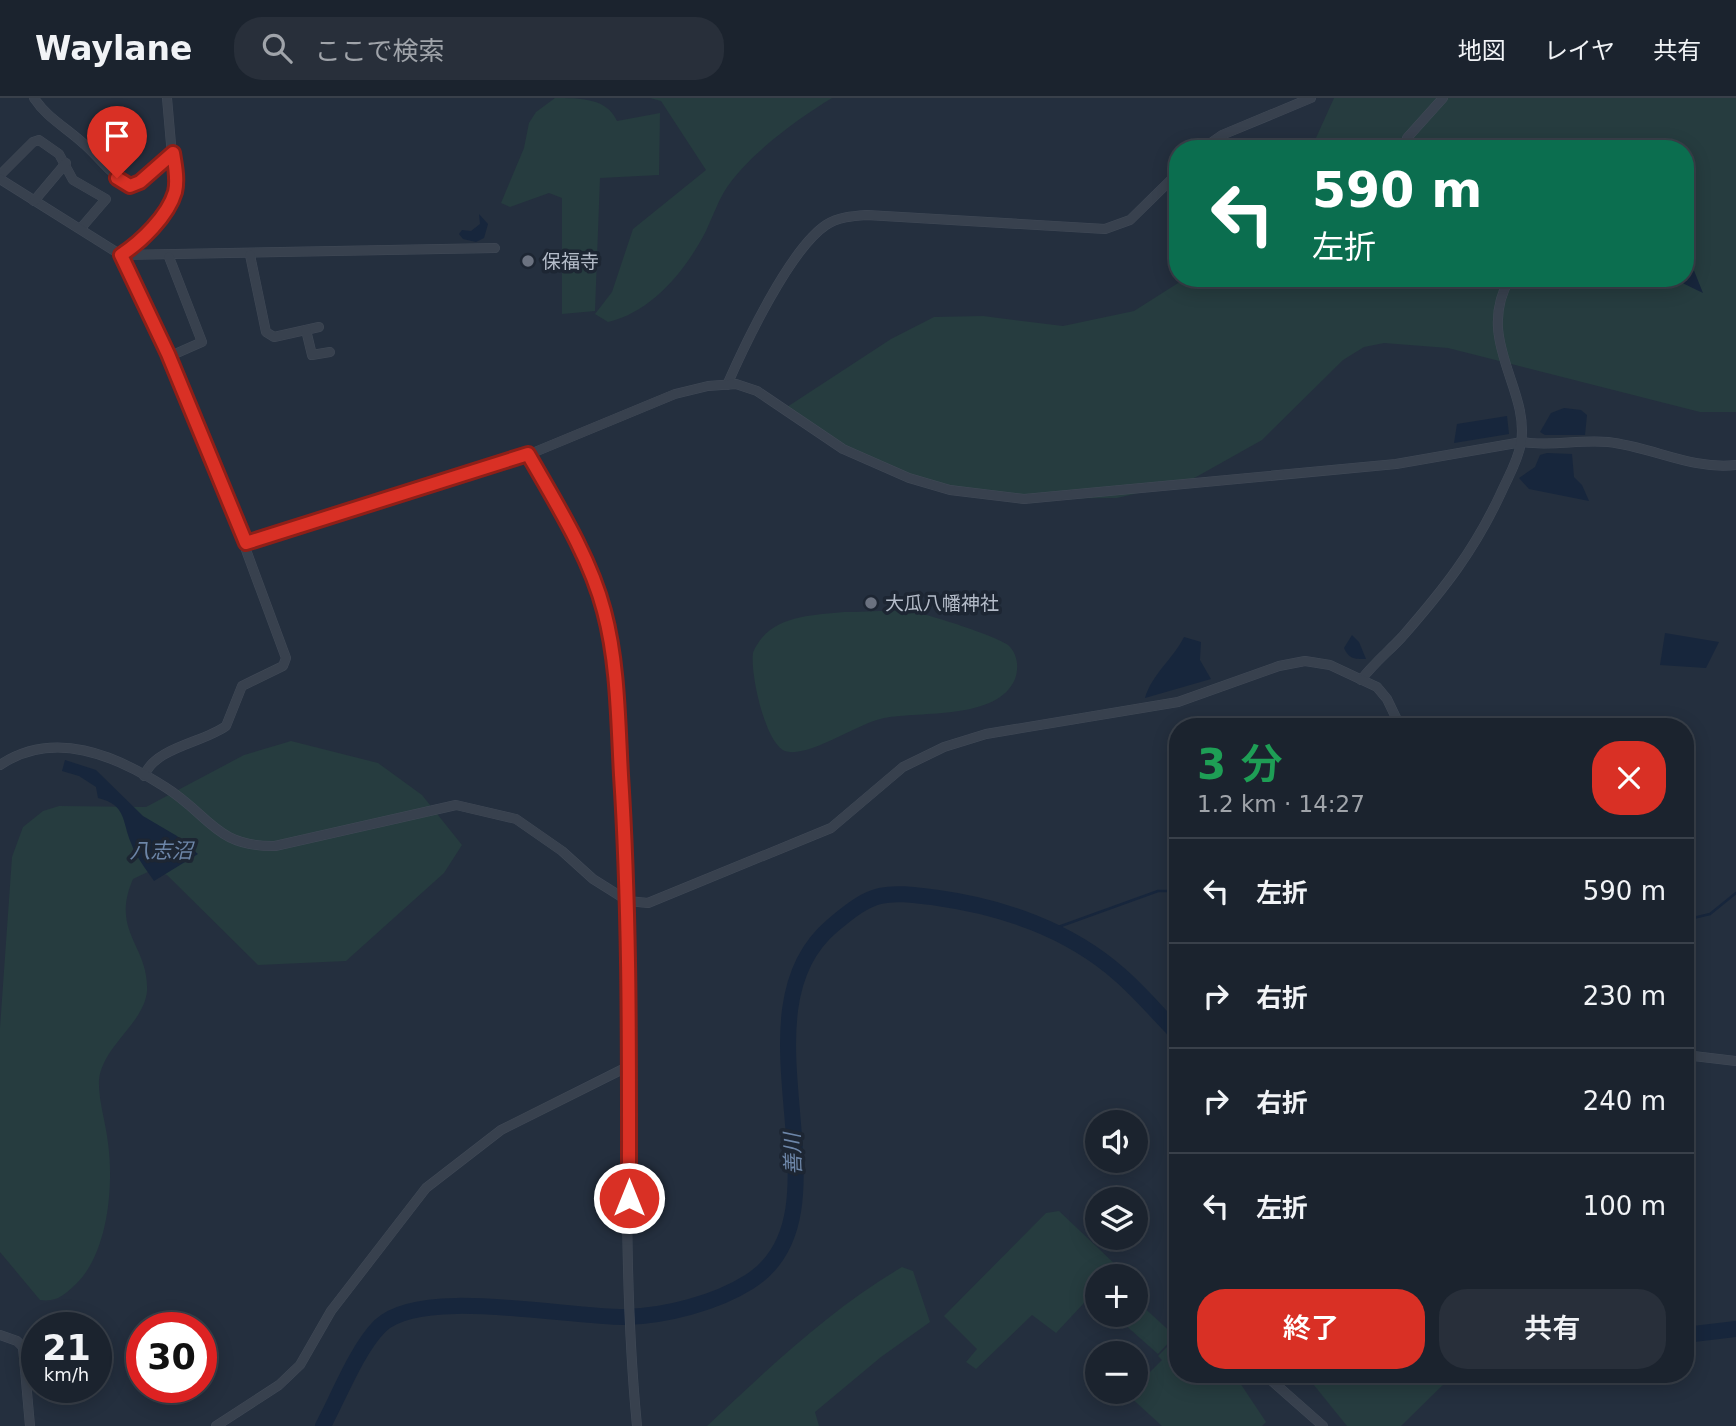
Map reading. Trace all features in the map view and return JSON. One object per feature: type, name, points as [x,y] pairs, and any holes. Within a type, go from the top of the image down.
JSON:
[{"type":"street","points":[[34,98],[42,110],[84,144],[117,178],[130,186],[140,182],[173,153]]},
{"type":"street","points":[[121,255],[137,245],[169,203],[175,190],[167,98]]},
{"type":"street","points":[[1215,140],[1311,98]]},
{"type":"street","points":[[1407,140],[1443,98]]},
{"type":"street","points":[[80,229],[106,199],[73,180],[59,154],[40,140],[33,142],[0,177],[34,201],[121,255],[169,257],[495,248]]},
{"type":"street","points":[[34,201],[66,163]]},
{"type":"street","points":[[727,385],[766,307],[799,251],[827,224],[848,216],[867,215],[1105,229],[1129,220],[1169,182]]},
{"type":"street","points":[[121,255],[168,357],[246,543],[285,662],[278,669],[242,686],[226,726],[164,755],[147,767],[144,776]]},
{"type":"street","points":[[250,255],[266,332],[274,337],[319,327]]},
{"type":"street","points":[[168,357],[202,342],[169,257]]},
{"type":"street","points":[[1361,680],[1453,576],[1480,539],[1522,442],[1512,383],[1498,340],[1501,294],[1505,287]]},
{"type":"street","points":[[306,330],[312,355],[330,352]]},
{"type":"street","points":[[246,543],[528,454],[675,394],[727,385],[743,386],[757,391],[843,449],[909,478],[950,490],[1024,499],[1194,486],[1396,464],[1522,442],[1541,445],[1605,442],[1699,466],[1736,465]]},
{"type":"street","points":[[528,454],[596,585],[605,612],[612,658],[628,901],[629,1342],[637,1426]]},
{"type":"street","points":[[0,765],[32,749],[51,745],[94,754],[165,787],[232,841],[252,846],[275,846],[456,805],[516,819],[562,851],[593,879],[628,901],[648,903],[831,828],[903,768],[944,747],[986,734],[1178,702],[1279,666],[1305,661],[1330,665],[1377,687],[1387,699],[1396,718]]},
{"type":"street","points":[[1694,1056],[1736,1061]]},
{"type":"street","points":[[216,1426],[279,1385],[300,1365],[331,1311],[426,1188],[501,1130],[629,1066]]},
{"type":"street","points":[[0,1335],[17,1341],[23,1347],[30,1426]]},
{"type":"street","points":[[1274,1383],[1323,1426]]},
{"type":"green space","points":[[555,98],[592,101],[607,108],[617,121],[660,113],[659,175],[600,178],[595,311],[562,314],[562,198],[549,193],[510,207],[501,203],[524,148],[529,123],[536,112]]},
{"type":"green space","points":[[650,98],[832,98],[788,128],[745,165],[724,192],[698,246],[666,287],[639,309],[608,322],[595,314],[612,292],[633,229],[706,170],[661,101]]},
{"type":"green space","points":[[1334,98],[1736,98],[1736,412],[1700,412],[1448,348],[1384,343],[1364,347],[1343,360],[1262,440],[1189,481],[1117,498],[998,499],[905,481],[837,447],[787,407],[891,339],[934,317],[983,316],[1063,326],[1134,311],[1172,287],[1694,287],[1694,140],[1315,140]]},
{"type":"green space","points":[[844,612],[913,612],[990,636],[1008,645],[1014,653],[1017,666],[1015,679],[1006,692],[976,708],[884,718],[806,750],[785,751],[771,735],[760,706],[754,676],[754,651],[761,639],[778,625],[799,618]]},
{"type":"green space","points":[[291,741],[378,763],[422,795],[462,845],[444,873],[346,961],[258,965],[167,875],[152,870],[133,879],[127,897],[126,912],[128,926],[146,975],[147,991],[139,1014],[108,1056],[99,1080],[110,1160],[109,1198],[102,1237],[87,1271],[76,1284],[55,1299],[40,1300],[0,1252],[0,1028],[12,857],[23,827],[43,811],[59,806],[146,807],[244,755]]},
{"type":"green space","points":[[1059,1211],[1085,1236],[1085,1250],[1100,1250],[1115,1264],[1085,1264],[1085,1302],[1056,1333],[1032,1315],[976,1369],[966,1362],[977,1349],[944,1316],[1046,1213]]},
{"type":"green space","points":[[902,1267],[913,1271],[930,1322],[881,1357],[815,1412],[819,1426],[707,1426],[824,1321]]},
{"type":"green space","points":[[1148,1311],[1169,1331],[1169,1342],[1158,1354],[1148,1345],[1148,1341],[1143,1341],[1128,1327],[1148,1327]]},
{"type":"green space","points":[[1169,1345],[1169,1383],[1240,1383],[1266,1422],[1262,1426],[1162,1426],[1138,1404],[1148,1404],[1148,1374],[1162,1360],[1158,1356]]},
{"type":"green space","points":[[1312,1383],[1445,1383],[1401,1426],[1347,1426]]},
{"type":"water","points":[[479,214],[488,224],[484,238],[476,242],[463,239],[459,234],[462,230],[471,231],[480,224]]},
{"type":"water","points":[[1694,270],[1703,293],[1691,287],[1694,287]]},
{"type":"water","points":[[1564,408],[1581,410],[1587,415],[1585,435],[1545,435],[1540,432],[1551,413]]},
{"type":"water","points":[[1507,416],[1509,434],[1454,443],[1457,424]]},
{"type":"water","points":[[1572,454],[1574,477],[1582,485],[1589,501],[1529,489],[1519,478],[1535,467],[1540,455]]},
{"type":"water","points":[[1665,633],[1719,642],[1706,668],[1660,665]]},
{"type":"water","points":[[1352,635],[1359,642],[1366,659],[1352,658],[1346,652],[1344,648]]},
{"type":"water","points":[[1184,637],[1201,642],[1200,660],[1211,679],[1145,698],[1152,681]]},
{"type":"water","name":"八志沼","points":[[65,760],[96,770],[143,816],[177,836],[198,854],[154,881],[133,848],[119,810],[98,798],[96,787],[79,776],[62,771]]},
{"type":"waterway","points":[[1050,930],[1158,891],[1169,891]]},
{"type":"waterway","points":[[1694,918],[1710,914],[1736,893]]},
{"type":"waterway","name":"善川","points":[[323,1426],[364,1347],[380,1326],[400,1314],[427,1308],[460,1306],[601,1316],[641,1316],[706,1302],[749,1282],[780,1251],[793,1210],[795,1163],[788,1060],[790,1010],[803,964],[832,926],[870,899],[892,894],[938,898],[987,907],[1034,923],[1100,958],[1169,1025]]},
{"type":"waterway","name":"善川","points":[[1694,1334],[1736,1329]]},
{"type":"place","name":"保福寺","points":[[528,261]]},
{"type":"place","name":"大瓜八幡神社","points":[[871,603]]},
{"type":"route","points":[[117,178],[130,186],[140,182],[173,153],[175,190],[169,203],[137,245],[121,255],[130,269],[168,354],[246,543],[513,461],[528,454],[553,498],[596,585],[605,612],[612,658],[628,901],[629,1198]]}]
